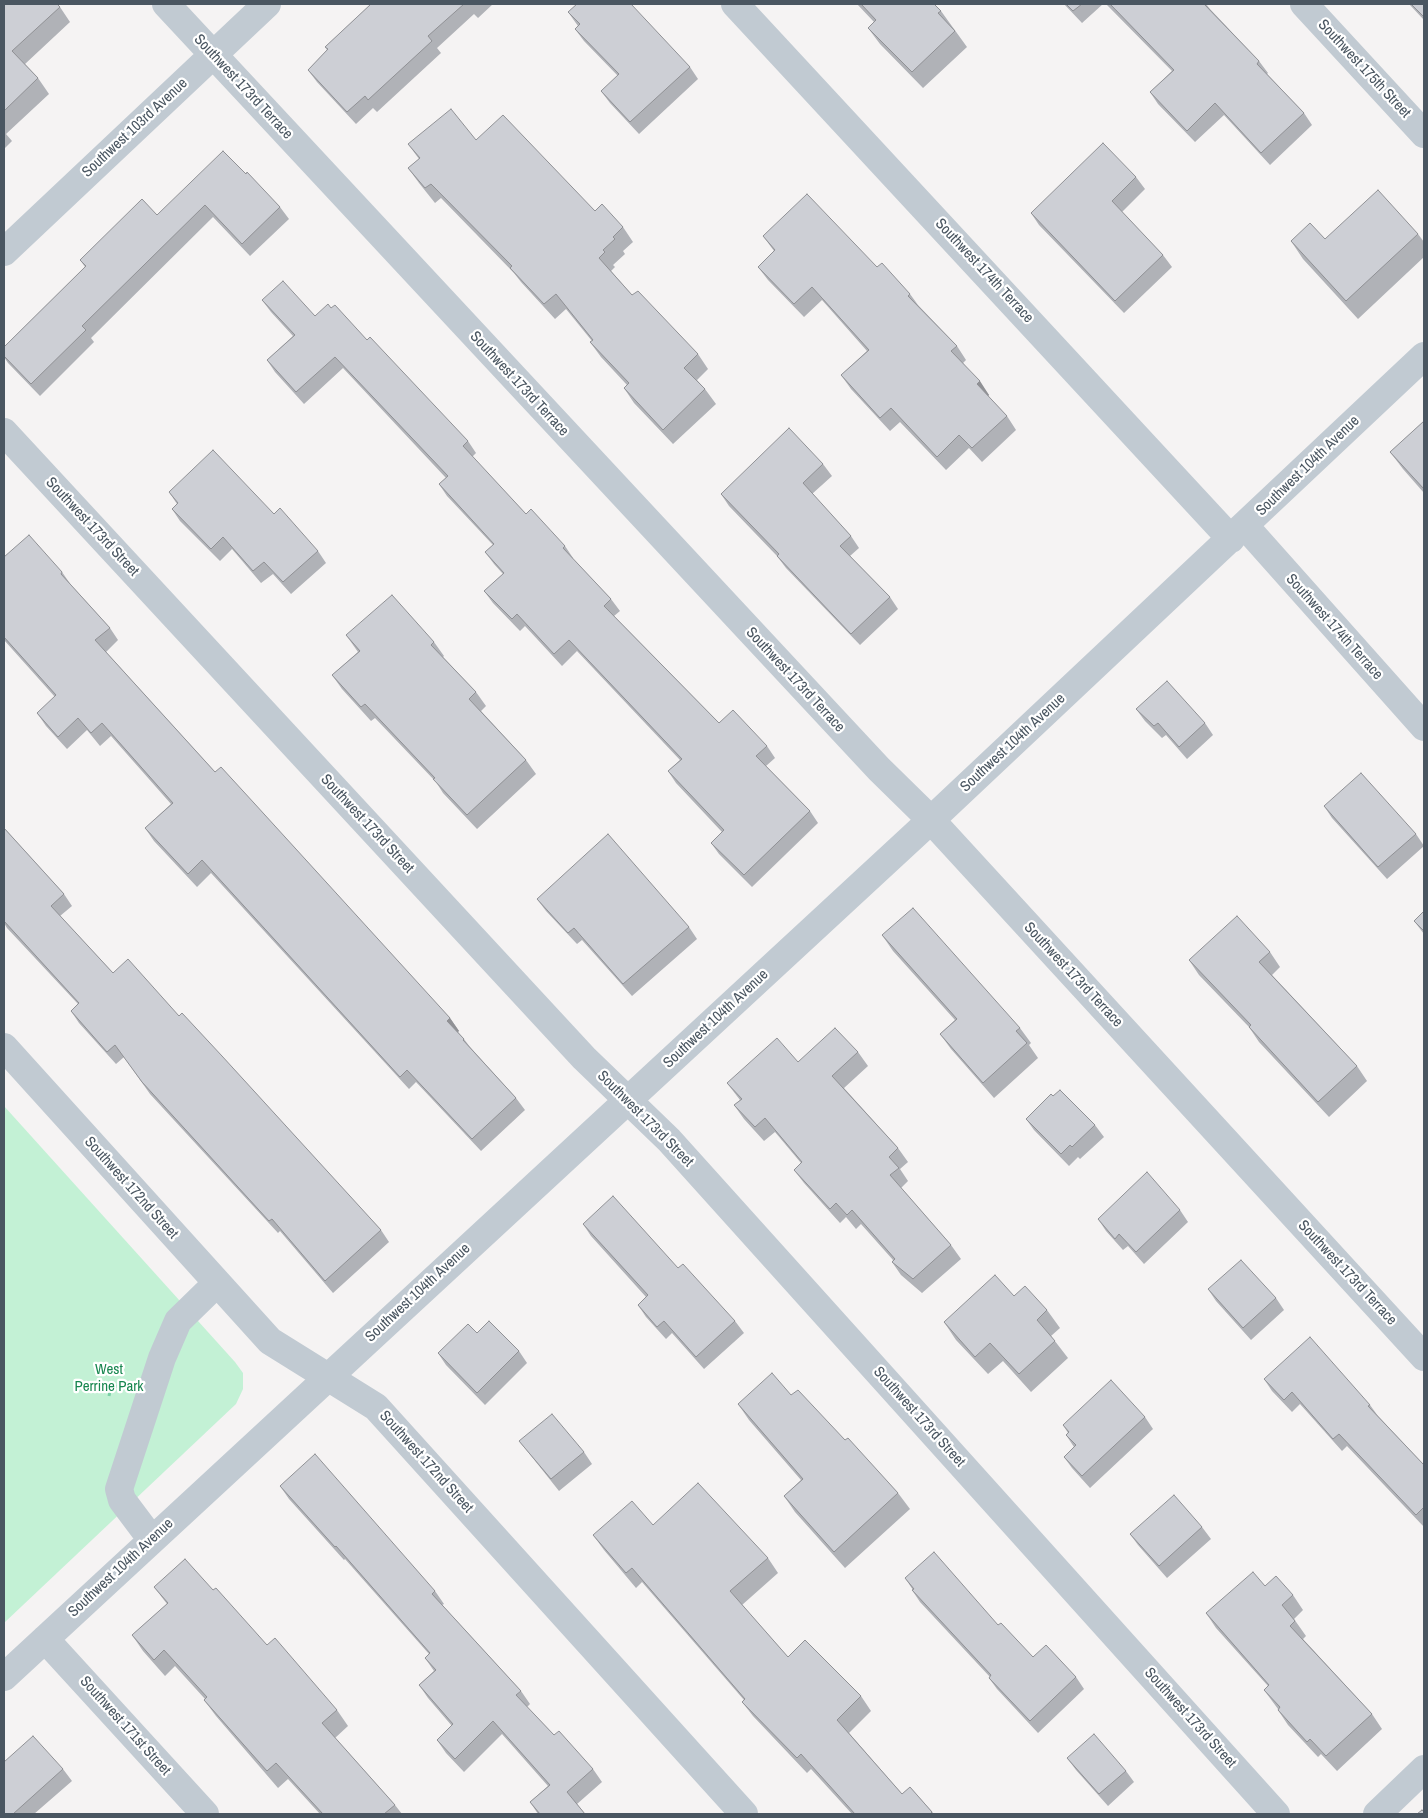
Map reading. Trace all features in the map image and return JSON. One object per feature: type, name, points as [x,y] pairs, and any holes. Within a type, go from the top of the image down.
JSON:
[{"type":"street","name":"Southwest 173rd Terrace","points":[[166,4],[879,769],[931,820],[1424,1357]]},
{"type":"street","name":"Southwest 103rd Avenue","points":[[4,252],[266,4]]},
{"type":"street","name":"Southwest 174th Terrace","points":[[735,4],[1424,727]]},
{"type":"street","name":"Southwest 175th Street","points":[[1304,4],[1424,134]]},
{"type":"street","name":"Southwest 104th Avenue","points":[[4,1677],[931,820],[1424,357]]},
{"type":"street","name":"Southwest 173rd Street","points":[[4,432],[584,1058],[669,1140],[1276,1814]]},
{"type":"street","name":"Southwest 172nd Street","points":[[4,1046],[270,1341],[376,1407],[744,1814]]},
{"type":"street","points":[[152,1540],[122,1500],[118,1489],[162,1358],[178,1321],[217,1283]]},
{"type":"street","name":"Southwest 171st Street","points":[[45,1639],[205,1814]]},
{"type":"street","points":[[1377,1814],[1424,1770]]},
{"type":"green space","name":"West Perrine Park","points":[[4,1106],[235,1362],[243,1373],[243,1389],[236,1404],[4,1623]]},
{"type":"building","points":[[4,4],[57,4],[60,7],[12,51],[38,78],[4,111]]},
{"type":"building","points":[[371,4],[464,4],[428,36],[432,41],[368,100],[365,96],[347,112],[308,70],[328,49],[325,47]]},
{"type":"building","points":[[577,4],[631,4],[690,67],[630,122],[601,91],[619,74],[575,29],[580,24],[568,12]]},
{"type":"building","points":[[861,4],[934,4],[941,11],[938,13],[955,31],[912,72],[868,28],[876,20]]},
{"type":"building","points":[[1066,4],[1082,4],[1073,11]]},
{"type":"building","points":[[1110,4],[1204,4],[1259,61],[1257,64],[1304,113],[1261,153],[1215,103],[1187,131],[1150,92],[1174,70]]},
{"type":"building","points":[[1411,4],[1424,4],[1424,17]]},
{"type":"building","points":[[451,109],[476,140],[503,115],[595,211],[602,204],[623,227],[613,237],[615,239],[603,250],[605,252],[599,258],[632,295],[638,291],[698,354],[684,368],[705,389],[663,430],[624,388],[629,383],[590,342],[593,340],[556,294],[544,304],[510,268],[512,266],[431,184],[425,188],[408,168],[420,158],[408,144]]},
{"type":"building","points":[[1103,143],[1136,177],[1112,201],[1163,255],[1115,301],[1031,213]]},
{"type":"building","points":[[223,151],[246,174],[247,172],[280,207],[242,244],[205,205],[82,326],[86,330],[31,384],[4,356],[4,347],[86,266],[80,260],[142,199],[157,215]]},
{"type":"building","points":[[1378,190],[1418,234],[1346,301],[1291,241],[1310,223],[1325,239]]},
{"type":"building","points":[[807,194],[877,267],[882,263],[910,294],[908,296],[957,346],[951,351],[980,381],[977,384],[1007,416],[972,448],[959,435],[937,457],[891,408],[880,418],[841,375],[869,350],[812,287],[794,304],[758,267],[775,250],[763,236]]},
{"type":"building","points":[[283,281],[315,316],[328,304],[331,308],[335,305],[367,340],[370,337],[468,441],[463,446],[526,514],[531,509],[565,546],[563,548],[611,599],[604,606],[719,723],[733,710],[767,746],[756,756],[810,811],[744,875],[711,843],[724,830],[668,771],[682,759],[569,640],[554,654],[517,614],[512,619],[484,591],[504,573],[485,552],[494,544],[439,484],[448,476],[335,357],[296,392],[267,360],[295,335],[262,300]]},
{"type":"building","points":[[1424,421],[1424,489],[1390,452]]},
{"type":"building","points":[[789,428],[823,464],[803,483],[851,536],[840,546],[890,597],[851,634],[777,556],[779,554],[721,494]]},
{"type":"building","points":[[213,450],[274,514],[280,508],[318,551],[283,582],[264,562],[253,571],[223,537],[211,549],[172,509],[178,503],[169,492]]},
{"type":"building","points":[[29,535],[110,628],[95,640],[215,772],[221,767],[450,1018],[447,1021],[516,1098],[472,1139],[407,1070],[400,1077],[202,860],[188,874],[145,828],[173,803],[102,723],[91,733],[78,718],[58,737],[37,713],[56,695],[4,637],[4,557]]},
{"type":"building","points":[[392,595],[434,642],[431,645],[476,692],[469,699],[526,760],[467,815],[365,704],[361,707],[332,675],[360,651],[346,635]]},
{"type":"building","points":[[1167,681],[1205,723],[1179,747],[1158,723],[1154,726],[1136,709]]},
{"type":"building","points":[[1361,773],[1416,834],[1378,867],[1324,806]]},
{"type":"building","points":[[4,828],[64,894],[51,906],[113,973],[128,959],[179,1016],[182,1013],[381,1230],[325,1281],[272,1219],[269,1221],[142,1082],[115,1045],[107,1052],[71,1011],[79,1003],[4,921]]},
{"type":"building","points":[[608,834],[689,927],[623,984],[574,928],[568,933],[537,899]]},
{"type":"building","points":[[913,908],[1020,1028],[1016,1031],[1027,1043],[983,1083],[940,1034],[957,1019],[882,935]]},
{"type":"building","points":[[1424,911],[1424,931],[1414,921]]},
{"type":"building","points":[[1237,916],[1270,952],[1259,962],[1357,1066],[1318,1102],[1249,1027],[1251,1025],[1189,960]]},
{"type":"building","points":[[835,1028],[858,1052],[832,1076],[898,1148],[889,1157],[899,1168],[890,1175],[951,1245],[913,1279],[892,1262],[895,1259],[852,1210],[847,1215],[836,1203],[830,1209],[794,1170],[802,1162],[765,1118],[755,1127],[734,1105],[742,1099],[727,1083],[777,1038],[798,1062]]},
{"type":"building","points":[[1060,1090],[1095,1125],[1072,1147],[1070,1145],[1061,1154],[1026,1119],[1051,1094],[1053,1096]]},
{"type":"building","points":[[1147,1172],[1180,1210],[1136,1252],[1119,1234],[1115,1239],[1098,1219]]},
{"type":"building","points":[[613,1196],[678,1268],[683,1264],[735,1321],[696,1357],[664,1321],[657,1327],[638,1305],[648,1295],[583,1224]]},
{"type":"building","points":[[1241,1260],[1276,1298],[1243,1328],[1208,1289]]},
{"type":"building","points":[[995,1275],[1014,1296],[1025,1286],[1047,1310],[1037,1320],[1055,1341],[1019,1374],[990,1343],[975,1357],[944,1322]]},
{"type":"building","points":[[489,1321],[519,1351],[477,1393],[438,1353],[468,1324],[477,1333]]},
{"type":"building","points":[[1310,1337],[1370,1405],[1368,1406],[1424,1465],[1424,1507],[1416,1515],[1339,1434],[1333,1439],[1292,1392],[1284,1400],[1264,1379]]},
{"type":"building","points":[[772,1373],[791,1395],[798,1390],[845,1440],[848,1438],[898,1493],[834,1552],[784,1496],[803,1479],[738,1404]]},
{"type":"building","points":[[1111,1380],[1145,1417],[1082,1476],[1064,1457],[1076,1445],[1066,1435],[1069,1432],[1063,1425]]},
{"type":"building","points":[[552,1414],[584,1452],[551,1479],[519,1441]]},
{"type":"building","points":[[315,1454],[435,1591],[432,1594],[521,1691],[516,1695],[554,1735],[559,1731],[593,1769],[567,1792],[585,1814],[540,1814],[530,1802],[550,1785],[493,1721],[455,1759],[437,1740],[453,1724],[419,1685],[436,1670],[425,1658],[430,1653],[336,1546],[280,1486]]},
{"type":"building","points":[[698,1483],[768,1558],[730,1591],[788,1657],[805,1640],[861,1696],[837,1720],[902,1794],[910,1787],[932,1812],[930,1814],[855,1814],[801,1754],[797,1758],[742,1702],[745,1699],[632,1568],[626,1573],[593,1535],[632,1501],[653,1525]]},
{"type":"building","points":[[1174,1495],[1202,1527],[1159,1566],[1130,1534]]},
{"type":"building","points":[[934,1552],[998,1625],[1001,1623],[1033,1657],[1046,1645],[1076,1677],[1030,1721],[989,1678],[991,1675],[912,1590],[914,1589],[905,1578]]},
{"type":"building","points":[[185,1559],[213,1590],[216,1588],[267,1645],[275,1638],[337,1710],[322,1723],[395,1805],[384,1814],[323,1814],[276,1763],[267,1771],[204,1700],[207,1697],[164,1650],[154,1660],[132,1635],[168,1603],[154,1587]]},
{"type":"building","points":[[1253,1572],[1265,1586],[1276,1576],[1293,1595],[1282,1605],[1295,1621],[1290,1626],[1372,1714],[1326,1756],[1310,1739],[1307,1742],[1278,1710],[1280,1707],[1264,1690],[1269,1685],[1206,1613]]},
{"type":"building","points":[[1094,1734],[1126,1771],[1099,1794],[1067,1758]]},
{"type":"building","points":[[33,1736],[63,1769],[13,1814],[4,1814],[4,1762]]},
{"type":"building","points":[[1422,1810],[1424,1814],[1417,1814]]}]
